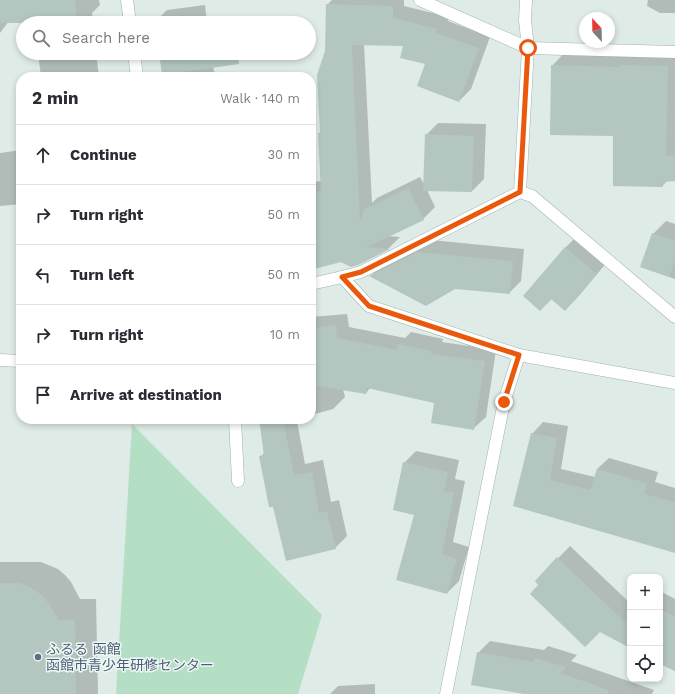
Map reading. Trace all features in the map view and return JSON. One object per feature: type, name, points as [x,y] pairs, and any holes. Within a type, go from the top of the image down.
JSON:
[{"type":"street","points":[[127,0],[129,16]]},
{"type":"street","points":[[420,0],[528,48],[675,52]]},
{"type":"street","points":[[520,192],[528,48],[525,20],[526,0]]},
{"type":"street","points":[[135,60],[136,72]]},
{"type":"street","points":[[316,283],[361,272],[520,192],[532,196],[675,318]]},
{"type":"street","points":[[342,277],[369,306],[519,355],[675,382]]},
{"type":"street","points":[[446,694],[504,402],[519,355]]},
{"type":"street","points":[[0,360],[16,362]]},
{"type":"street","points":[[235,424],[238,481]]},
{"type":"green space","points":[[132,424],[322,615],[298,694],[116,694]]},
{"type":"building","points":[[0,0],[75,0],[76,16],[16,16],[16,23],[0,23]]},
{"type":"building","points":[[326,4],[393,6],[393,18],[437,29],[436,33],[479,48],[459,102],[417,86],[425,64],[400,58],[403,46],[352,45],[360,221],[364,209],[408,188],[424,220],[367,247],[390,249],[358,265],[351,267],[341,262],[316,269],[316,192],[321,192],[317,75],[325,51]]},
{"type":"building","points":[[160,60],[239,60],[239,64],[183,72],[162,72]]},
{"type":"building","points":[[551,65],[619,67],[619,65],[668,66],[666,156],[675,155],[675,181],[663,182],[663,187],[613,186],[613,136],[550,135]]},
{"type":"building","points":[[425,134],[474,136],[472,192],[423,191]]},
{"type":"building","points":[[652,233],[675,241],[675,260],[669,277],[640,267]]},
{"type":"building","points":[[565,247],[597,274],[565,311],[551,299],[540,311],[523,296]]},
{"type":"building","points":[[418,252],[513,261],[510,294],[455,289],[426,306],[369,276]]},
{"type":"building","points":[[336,325],[337,338],[397,350],[398,344],[432,351],[431,354],[485,361],[474,430],[431,423],[434,403],[367,388],[366,394],[316,386],[316,327]]},
{"type":"building","points":[[260,424],[284,424],[294,475],[312,472],[319,513],[327,511],[336,549],[286,561],[273,507],[269,507],[259,456],[264,455]]},
{"type":"building","points":[[531,433],[557,438],[550,480],[590,490],[597,469],[647,483],[644,494],[675,502],[675,553],[513,506]]},
{"type":"building","points":[[403,462],[448,472],[444,491],[454,493],[442,554],[457,559],[447,594],[396,580],[414,515],[393,510]]},
{"type":"building","points":[[557,557],[625,622],[627,618],[627,646],[600,632],[585,647],[530,594],[538,585],[535,581]]},
{"type":"building","name":"ふるる 函館 函館市青少年研修センター","points":[[0,583],[19,583],[28,586],[43,596],[59,620],[75,620],[76,694],[0,694]]},
{"type":"building","points":[[663,611],[675,617],[675,671],[663,665]]},
{"type":"building","points":[[477,652],[534,662],[535,658],[566,667],[560,673],[609,690],[608,694],[524,694],[471,685]]},
{"type":"place","name":"ふるる 函館 函館市青少年研修センター","points":[[38,657]]},
{"type":"route","points":[[504,402],[519,355],[369,306],[342,277],[361,272],[520,192],[528,48]]}]
